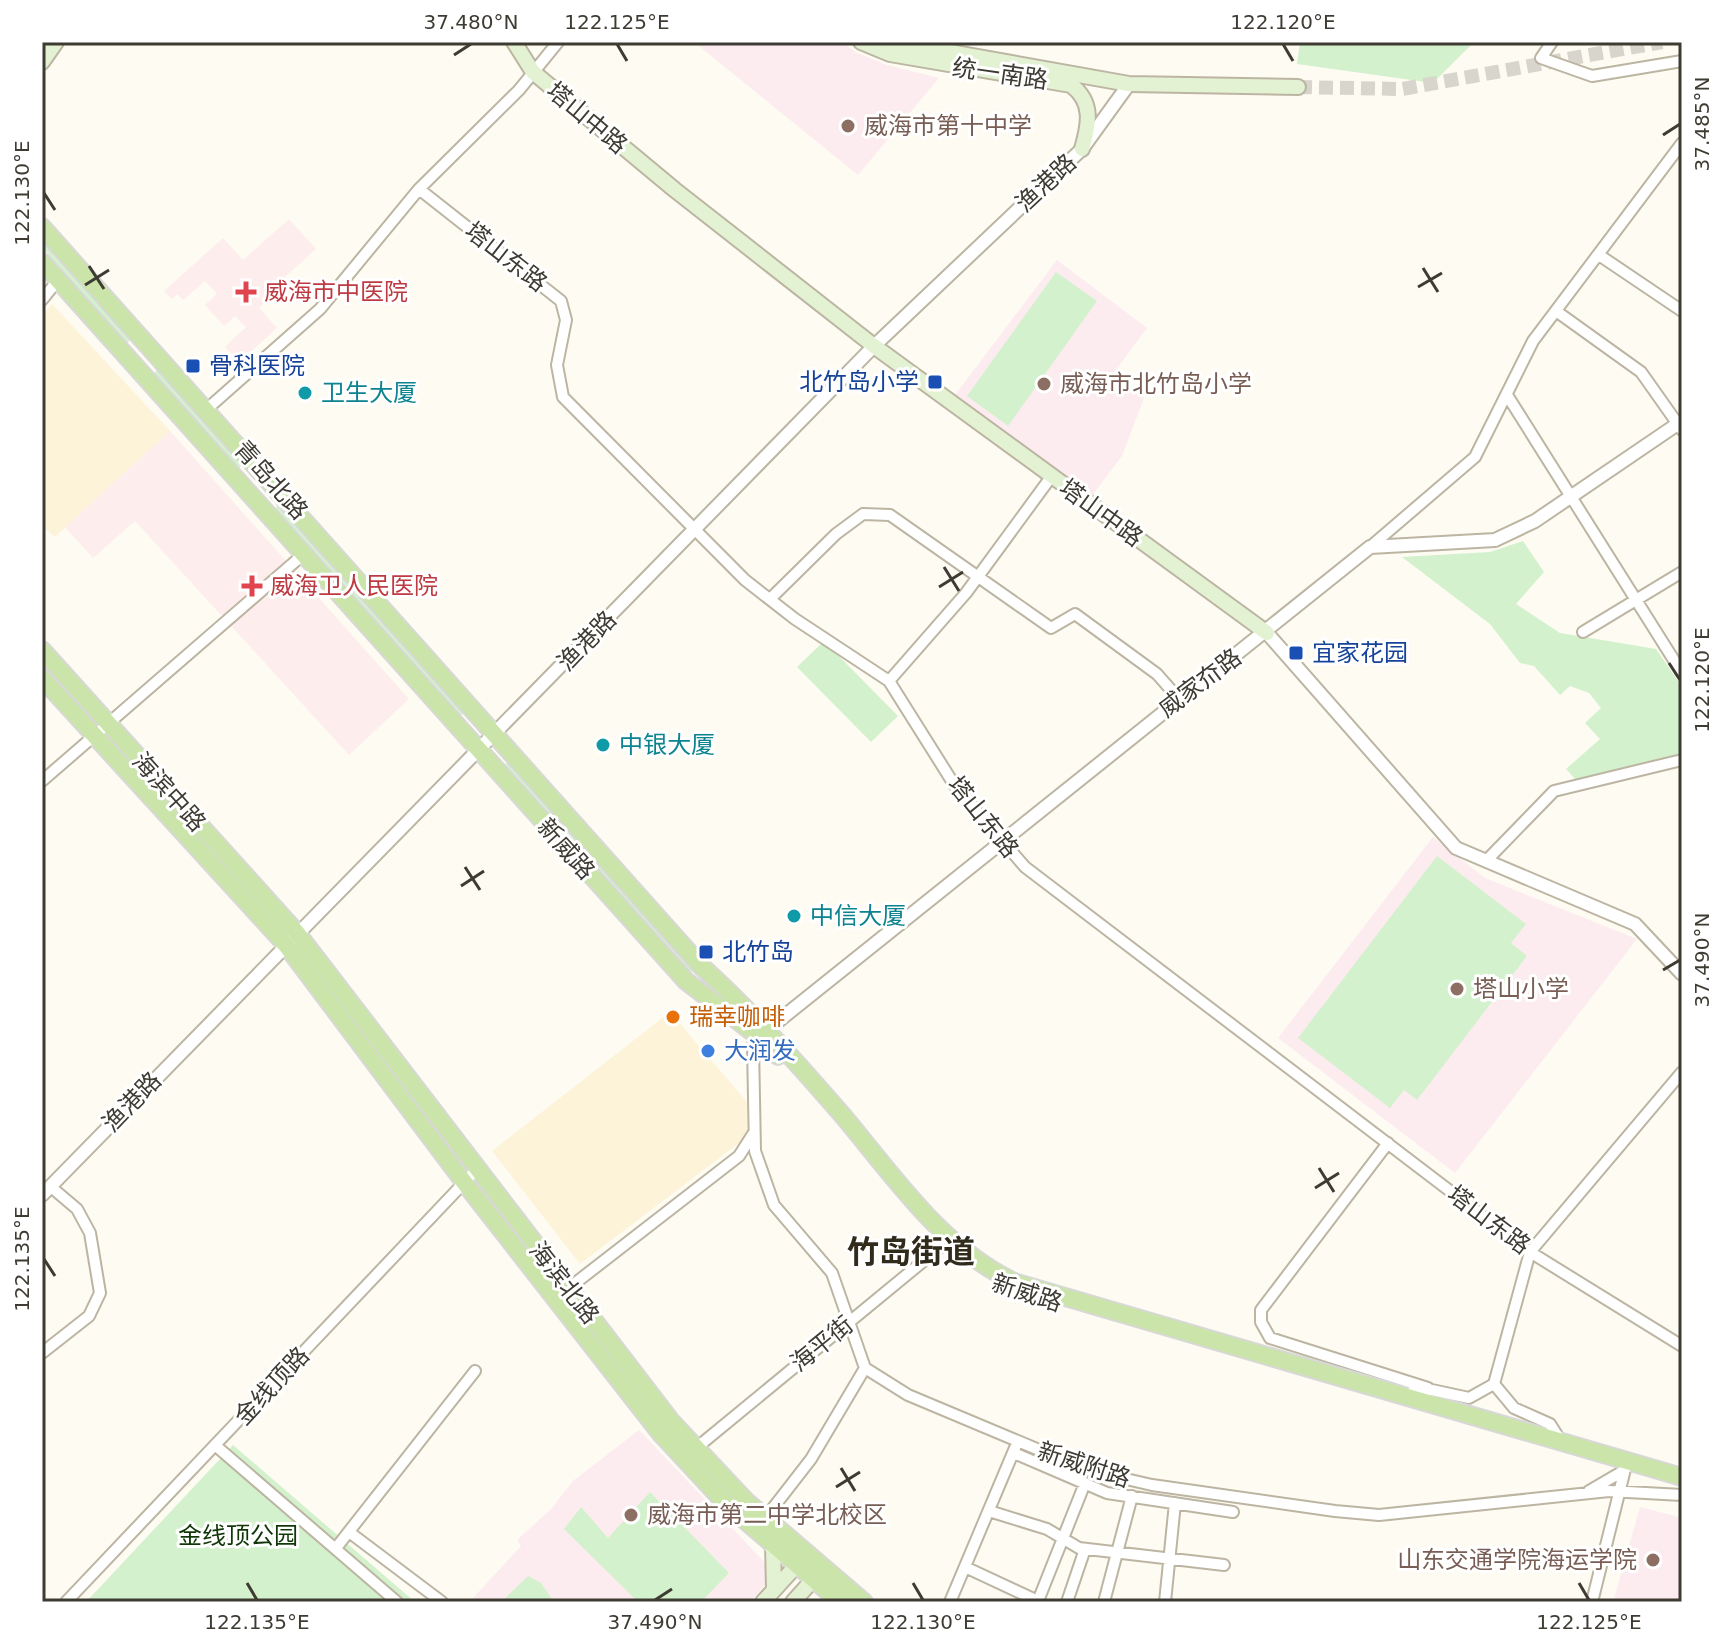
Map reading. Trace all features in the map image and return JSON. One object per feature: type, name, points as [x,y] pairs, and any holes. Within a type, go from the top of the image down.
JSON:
[{"type":"main road","points":[[42,62],[56,42]]},
{"type":"main road","name":"塔山中路","points":[[514,42],[533,72],[675,190],[874,346],[1267,633]]},
{"type":"main road","name":"统一南路","points":[[861,42],[890,54],[1071,85],[1086,102],[1089,117],[1082,149]]},
{"type":"main road","name":"统一南路","points":[[894,42],[1129,84],[1298,87]]},
{"type":"main road","name":"青岛北路","points":[[42,227],[495,736]]},
{"type":"main road","name":"青岛北路","points":[[42,262],[305,553],[478,751]]},
{"type":"main road","name":"海滨中路","points":[[42,650],[109,724],[291,939]]},
{"type":"main road","name":"海滨中路","points":[[42,678],[291,939]]},
{"type":"main road","name":"新威路","points":[[495,736],[945,1244],[978,1276],[1010,1291],[1626,1465],[1682,1477]]},
{"type":"main road","name":"新威路","points":[[478,751],[686,981],[760,1037]]},
{"type":"main road","name":"海滨北路","points":[[291,939],[562,1293],[695,1449],[766,1517],[802,1560],[818,1574],[864,1602]]},
{"type":"main road","name":"新威路","points":[[945,1244],[1014,1282],[1563,1444],[1682,1487]]},
{"type":"main road","name":"海滨北路","points":[[562,1293],[676,1451],[726,1504],[773,1545],[802,1560]]},
{"type":"main road","points":[[773,1545],[774,1589]]},
{"type":"main road","points":[[763,1602],[802,1560]]},
{"type":"main road","points":[[793,1602],[818,1574]]},
{"type":"main road","name":"海滨北路","points":[[818,1574],[840,1602]]},
{"type":"street","points":[[207,409],[320,309],[419,189],[533,72],[558,42]]},
{"type":"street","points":[[1552,42],[1541,58],[1592,76],[1682,61]]},
{"type":"street","name":"渔港路","points":[[46,1191],[874,346],[1082,149],[1129,84]]},
{"type":"street","points":[[1370,547],[1475,457],[1533,341],[1682,143]]},
{"type":"street","name":"塔山东路","points":[[419,189],[561,301],[566,320],[557,365],[563,397],[770,599],[889,681],[955,786],[1025,867],[1530,1252],[1682,1346]]},
{"type":"street","points":[[1599,255],[1682,311]]},
{"type":"street","points":[[42,300],[58,280]]},
{"type":"street","points":[[1370,547],[1495,540],[1535,521],[1681,425],[1641,372],[1556,311]]},
{"type":"street","points":[[1507,395],[1682,673]]},
{"type":"street","points":[[889,681],[978,577],[1051,477]]},
{"type":"street","points":[[770,599],[836,534],[863,514],[890,515],[1051,628],[1075,614],[1157,674],[1179,699]]},
{"type":"street","name":"威家夼路","points":[[760,1037],[1179,699],[1267,633],[1370,547]]},
{"type":"street","points":[[42,781],[305,553]]},
{"type":"street","points":[[1583,632],[1682,572]]},
{"type":"street","name":"塔山中路","points":[[1267,633],[1456,848],[1635,924],[1682,974]]},
{"type":"street","points":[[1486,861],[1554,791],[1682,760]]},
{"type":"street","points":[[760,1037],[755,1151],[774,1205],[832,1273],[851,1320],[865,1368],[811,1459],[766,1517]]},
{"type":"street","points":[[1388,1143],[1261,1310],[1261,1322],[1270,1338],[1432,1390],[1469,1398],[1494,1384],[1530,1252],[1682,1072]]},
{"type":"street","points":[[562,1293],[739,1156],[755,1132]]},
{"type":"street","name":"金线顶路","points":[[66,1602],[470,1176]]},
{"type":"street","points":[[42,1353],[89,1316],[100,1293],[90,1233],[77,1209],[46,1191]]},
{"type":"street","name":"海平街","points":[[695,1449],[945,1244]]},
{"type":"street","name":"新威附路","points":[[865,1368],[908,1395],[1015,1448],[1087,1470],[1152,1485],[1379,1515],[1621,1491],[1682,1495]]},
{"type":"street","points":[[336,1548],[475,1371]]},
{"type":"street","points":[[1494,1384],[1514,1408],[1550,1424],[1563,1444]]},
{"type":"street","points":[[1408,1399],[1412,1392],[1432,1390]]},
{"type":"street","points":[[216,1446],[397,1602]]},
{"type":"street","points":[[950,1602],[1015,1448],[1107,1493],[1233,1512]]},
{"type":"street","points":[[1592,1602],[1626,1465]]},
{"type":"street","points":[[1583,1495],[1626,1465]]},
{"type":"street","points":[[965,1567],[1039,1602],[1085,1483]]},
{"type":"street","points":[[1104,1602],[1132,1496]]},
{"type":"street","points":[[1165,1602],[1175,1503]]},
{"type":"street","points":[[989,1511],[1047,1529],[1085,1549],[1224,1565]]},
{"type":"street","points":[[349,1532],[442,1602]]},
{"type":"street","points":[[1067,1602],[1085,1549]]},
{"type":"shaded area","name":"威海市第十中学","points":[[694,42],[841,42],[857,53],[887,65],[939,78],[858,175]]},
{"type":"shaded area","name":"威海市中医院","points":[[289,219],[316,249],[277,284],[280,289],[259,308],[277,328],[234,367],[227,359],[232,354],[225,347],[246,327],[235,316],[224,326],[205,305],[217,294],[205,281],[183,300],[177,294],[172,299],[164,291],[223,238],[243,260]]},
{"type":"shaded area","name":"威海市北竹岛小学","points":[[1057,260],[1147,328],[1113,374],[1144,398],[1122,456],[1091,497],[955,395]]},
{"type":"shaded area","points":[[52,304],[170,431],[55,537],[42,526],[42,316]]},
{"type":"shaded area","name":"威海卫人民医院","points":[[170,431],[409,699],[349,755],[135,521],[93,558],[65,527]]},
{"type":"shaded area","name":"塔山小学","points":[[1433,837],[1485,878],[1637,939],[1455,1173],[1278,1038]]},
{"type":"shaded area","points":[[670,1012],[747,1102],[747,1137],[580,1264],[492,1151]]},
{"type":"shaded area","name":"威海市第二中学北校区","points":[[639,1430],[769,1567],[767,1582],[751,1602],[478,1602],[473,1598],[521,1546],[517,1540],[551,1509],[573,1481]]},
{"type":"shaded area","name":"山东交通学院海运学院","points":[[1640,1507],[1682,1518],[1682,1602],[1613,1602]]},
{"type":"green space","points":[[1300,42],[1474,42],[1433,83],[1297,64]]},
{"type":"green space","points":[[42,237],[133,337],[127,343],[42,247]]},
{"type":"green space","points":[[1056,272],[1097,301],[1008,426],[967,396]]},
{"type":"green space","points":[[159,368],[244,463],[239,468],[154,373]]},
{"type":"green space","points":[[280,504],[465,712],[460,716],[275,508]]},
{"type":"green space","points":[[1523,541],[1544,572],[1516,604],[1560,633],[1656,649],[1682,687],[1682,753],[1576,780],[1566,769],[1600,739],[1585,723],[1601,708],[1589,693],[1570,686],[1560,695],[1534,666],[1520,663],[1490,624],[1402,557],[1490,552]]},
{"type":"green space","points":[[824,641],[898,716],[871,742],[797,667]]},
{"type":"green space","points":[[509,762],[694,969],[689,974],[504,765]]},
{"type":"green space","points":[[1437,856],[1526,924],[1511,943],[1527,956],[1417,1100],[1404,1090],[1390,1108],[1298,1038]]},
{"type":"green space","name":"金线顶公园","points":[[233,1445],[415,1602],[86,1602]]},
{"type":"green space","points":[[650,1492],[729,1573],[701,1602],[638,1602],[564,1529],[581,1507],[608,1538]]},
{"type":"green space","points":[[528,1576],[541,1583],[554,1602],[501,1602]]},
{"type":"tunnel","points":[[1298,87],[1402,89],[1662,42]]},
{"type":"place","name":"威海市第十中学","points":[[848,126]]},
{"type":"place","name":"威海市中医院","points":[[246,292]]},
{"type":"place","name":"骨科医院","points":[[193,366]]},
{"type":"place","name":"北竹岛小学","points":[[935,382]]},
{"type":"place","name":"威海市北竹岛小学","points":[[1044,384]]},
{"type":"place","name":"卫生大厦","points":[[305,393]]},
{"type":"place","name":"威海卫人民医院","points":[[252,586]]},
{"type":"place","name":"宜家花园","points":[[1296,653]]},
{"type":"place","name":"中银大厦","points":[[603,745]]},
{"type":"place","name":"中信大厦","points":[[794,916]]},
{"type":"place","name":"北竹岛","points":[[706,952]]},
{"type":"place","name":"塔山小学","points":[[1457,989]]},
{"type":"place","name":"瑞幸咖啡","points":[[673,1017]]},
{"type":"place","name":"大润发","points":[[708,1051]]},
{"type":"place","name":"威海市第二中学北校区","points":[[631,1515]]},
{"type":"place","name":"山东交通学院海运学院","points":[[1653,1560]]},
{"type":"district","name":"竹岛街道","points":[[911,1252]]}]
